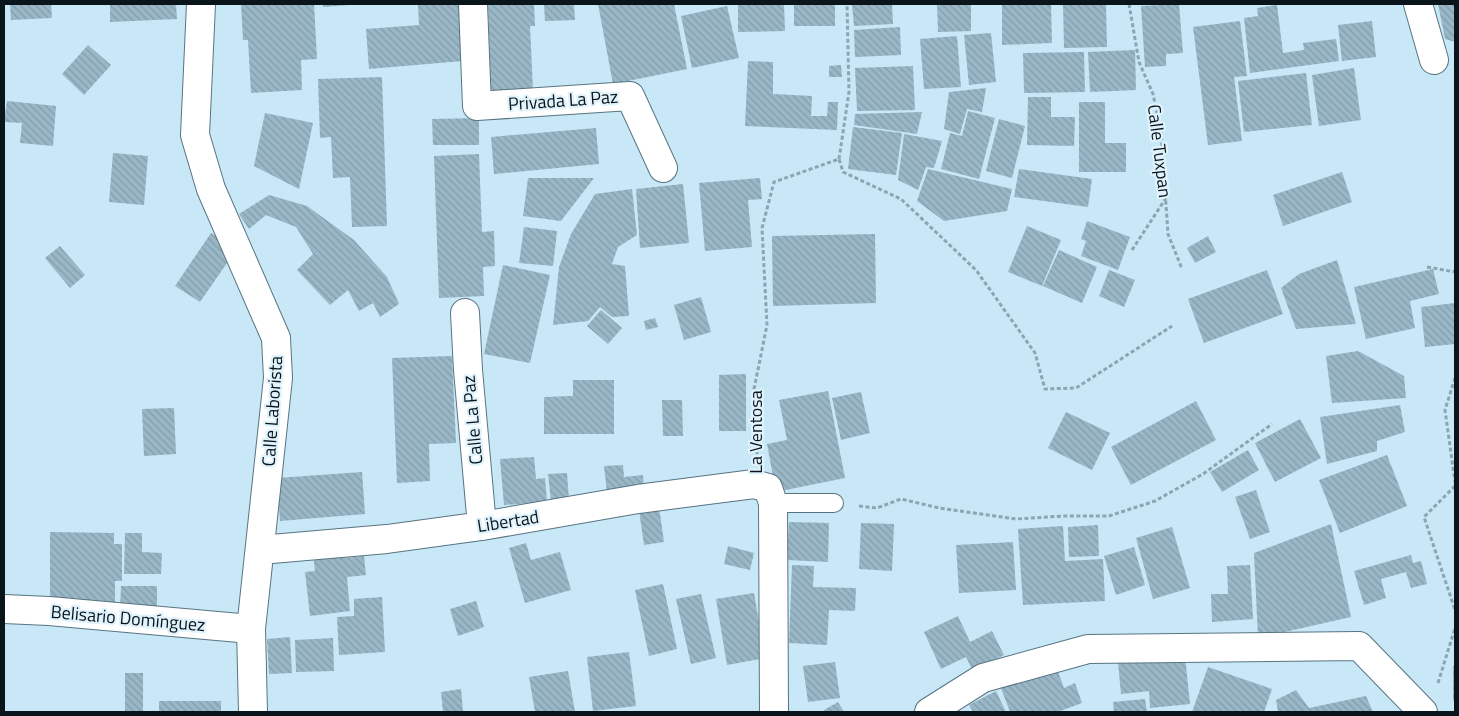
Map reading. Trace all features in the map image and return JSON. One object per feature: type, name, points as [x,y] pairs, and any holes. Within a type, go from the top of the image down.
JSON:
[{"type":"street","name":"Calle Laborista","points":[[201,4],[195,135],[211,189],[276,338],[278,378],[251,629],[253,712]]},
{"type":"street","name":"Privada La Paz","points":[[473,4],[477,106],[630,96],[663,168]]},
{"type":"street","points":[[1418,4],[1434,60]]},
{"type":"street","name":"Calle La Paz","points":[[465,313],[468,370],[482,526]]},
{"type":"street","name":"Libertad","points":[[260,550],[387,539],[482,526],[638,499],[764,493]]},
{"type":"street","points":[[764,493],[774,712]]},
{"type":"street","name":"Belisario Domínguez","points":[[4,609],[251,629]]},
{"type":"street","points":[[929,712],[983,678],[1088,649],[1359,646],[1423,712]]},
{"type":"lane","points":[[764,493],[834,503]]},
{"type":"path","points":[[847,4],[848,92],[839,159],[843,172],[901,199],[976,270],[1035,353],[1045,389],[1076,388],[1172,326]]},
{"type":"path","name":"Calle Tuxpan","points":[[1129,4],[1140,62],[1153,94],[1161,132],[1168,234],[1182,268]]},
{"type":"path","name":"La Ventosa","points":[[764,493],[758,463],[753,394],[767,325],[762,228],[774,182],[839,159]]},
{"type":"path","points":[[1132,250],[1166,198]]},
{"type":"path","points":[[1427,267],[1455,272]]},
{"type":"path","points":[[1455,378],[1445,410],[1455,482]]},
{"type":"path","points":[[834,503],[877,508],[901,499],[939,508],[1016,519],[1109,516],[1155,501],[1203,474],[1272,424]]},
{"type":"path","points":[[1455,486],[1424,517],[1455,610]]},
{"type":"path","points":[[1437,684],[1455,628]]},
{"type":"building","points":[[10,4],[51,4],[52,18],[11,20]]},
{"type":"building","points":[[110,4],[176,4],[177,19],[110,22]]},
{"type":"building","points":[[241,4],[314,4],[317,59],[301,60],[302,90],[251,93],[248,40],[243,40]]},
{"type":"building","points":[[323,4],[349,4],[349,5],[323,7]]},
{"type":"building","points":[[418,4],[469,4],[474,60],[369,69],[366,29],[419,25]]},
{"type":"building","points":[[488,4],[534,4],[535,26],[530,26],[533,91],[491,92]]},
{"type":"building","points":[[544,4],[574,4],[575,20],[545,21]]},
{"type":"building","points":[[598,4],[674,4],[687,69],[613,84]]},
{"type":"building","points":[[738,4],[784,4],[785,31],[738,32]]},
{"type":"building","points":[[794,4],[835,4],[835,26],[794,26]]},
{"type":"building","points":[[852,4],[892,4],[893,24],[854,26]]},
{"type":"building","points":[[937,4],[971,4],[971,31],[938,32]]},
{"type":"building","points":[[1002,4],[1051,4],[1052,43],[1002,45]]},
{"type":"building","points":[[1063,4],[1106,4],[1107,47],[1064,48]]},
{"type":"building","points":[[1179,4],[1183,53],[1166,54],[1166,66],[1145,67],[1141,6]]},
{"type":"building","points":[[1438,4],[1455,4],[1455,42],[1445,39]]},
{"type":"building","points":[[1277,5],[1283,53],[1304,50],[1303,43],[1336,39],[1339,61],[1250,73],[1244,18],[1258,16],[1257,8]]},
{"type":"building","points":[[727,6],[739,58],[692,68],[681,16]]},
{"type":"building","points":[[1240,21],[1247,76],[1234,77],[1242,141],[1208,145],[1193,27]]},
{"type":"building","points":[[1372,21],[1376,57],[1342,61],[1338,25]]},
{"type":"building","points":[[900,27],[901,55],[855,57],[854,30]]},
{"type":"building","points":[[991,33],[996,82],[969,85],[964,35]]},
{"type":"building","points":[[957,36],[961,87],[924,89],[920,39]]},
{"type":"building","points":[[88,45],[111,65],[84,95],[62,74]]},
{"type":"building","points":[[1135,50],[1136,90],[1090,92],[1088,52]]},
{"type":"building","points":[[1084,52],[1085,92],[1024,93],[1023,53]]},
{"type":"building","points":[[748,61],[773,62],[773,94],[812,96],[811,116],[827,116],[828,102],[838,102],[837,130],[745,126]]},
{"type":"building","points":[[841,65],[842,77],[829,77],[829,66]]},
{"type":"building","points":[[913,66],[915,110],[857,111],[855,68]]},
{"type":"building","points":[[1354,68],[1361,120],[1319,126],[1312,75]]},
{"type":"building","points":[[1306,73],[1312,125],[1244,132],[1238,81]]},
{"type":"building","points":[[382,77],[387,226],[352,227],[350,177],[333,178],[331,137],[320,138],[318,79]]},
{"type":"building","points":[[986,88],[982,112],[967,109],[960,134],[944,129],[949,92]]},
{"type":"building","points":[[1028,97],[1051,97],[1051,117],[1075,117],[1074,146],[1027,145]]},
{"type":"building","points":[[7,101],[56,106],[53,146],[20,143],[22,123],[4,122]]},
{"type":"building","points":[[1079,102],[1105,102],[1105,143],[1126,143],[1126,172],[1079,172]]},
{"type":"building","points":[[968,111],[995,118],[979,179],[941,169],[950,133],[962,136]]},
{"type":"building","points":[[922,112],[917,134],[854,125],[855,114]]},
{"type":"building","points":[[265,113],[313,123],[299,189],[254,166]]},
{"type":"building","points":[[479,118],[479,145],[433,145],[432,119]]},
{"type":"building","points":[[999,119],[1025,126],[1012,178],[986,171]]},
{"type":"building","points":[[853,127],[902,133],[896,175],[848,169]]},
{"type":"building","points":[[596,128],[599,164],[494,174],[491,137]]},
{"type":"building","points":[[904,134],[942,141],[934,168],[926,167],[918,190],[898,180]]},
{"type":"building","points":[[113,153],[148,156],[144,205],[109,202]]},
{"type":"building","points":[[479,154],[482,232],[494,231],[495,266],[483,267],[484,296],[439,298],[434,156]]},
{"type":"building","points":[[928,169],[1012,189],[1007,211],[944,221],[917,201]]},
{"type":"building","points":[[1019,169],[1092,179],[1088,207],[1014,197]]},
{"type":"building","points":[[1342,172],[1352,202],[1283,226],[1273,195]]},
{"type":"building","points":[[528,178],[594,178],[561,221],[523,216]]},
{"type":"building","points":[[760,178],[762,199],[748,200],[752,247],[705,251],[699,183]]},
{"type":"building","points":[[683,184],[689,243],[640,248],[636,189]]},
{"type":"building","points":[[632,189],[637,235],[618,247],[612,264],[625,266],[629,316],[612,317],[600,307],[588,321],[553,325],[559,267],[571,234],[595,194]]},
{"type":"building","points":[[269,195],[307,206],[354,240],[387,277],[399,304],[380,317],[373,303],[359,311],[348,290],[330,305],[297,270],[313,254],[296,227],[266,215],[249,229],[239,214]]},
{"type":"building","points":[[1087,221],[1130,237],[1118,270],[1081,256],[1086,241],[1081,239]]},
{"type":"building","points":[[1027,226],[1061,240],[1042,286],[1008,272]]},
{"type":"building","points":[[524,227],[557,231],[553,266],[519,263]]},
{"type":"building","points":[[211,233],[236,250],[200,302],[175,286]]},
{"type":"building","points":[[875,234],[876,303],[773,306],[772,236]]},
{"type":"building","points":[[1208,236],[1216,252],[1195,263],[1187,248]]},
{"type":"building","points":[[60,246],[85,275],[70,288],[45,258]]},
{"type":"building","points":[[1059,250],[1097,267],[1082,303],[1043,286]]},
{"type":"building","points":[[1337,260],[1356,324],[1296,329],[1281,288],[1299,274]]},
{"type":"building","points":[[503,265],[550,275],[530,363],[484,354]]},
{"type":"building","points":[[1433,269],[1439,294],[1410,301],[1415,328],[1366,339],[1354,287]]},
{"type":"building","points":[[1109,270],[1135,280],[1124,307],[1099,296]]},
{"type":"building","points":[[1267,270],[1283,314],[1204,343],[1188,299]]},
{"type":"building","points":[[701,297],[711,332],[684,340],[674,305]]},
{"type":"building","points":[[1455,303],[1455,344],[1425,347],[1421,307]]},
{"type":"building","points":[[601,310],[622,328],[608,344],[587,326]]},
{"type":"building","points":[[655,318],[658,327],[646,330],[644,321]]},
{"type":"building","points":[[1358,351],[1404,376],[1406,398],[1332,403],[1326,356]]},
{"type":"building","points":[[452,356],[456,443],[429,444],[430,481],[397,483],[392,358]]},
{"type":"building","points":[[746,374],[746,431],[719,431],[719,375]]},
{"type":"building","points":[[573,380],[614,380],[614,434],[544,434],[544,397],[573,396]]},
{"type":"building","points":[[828,391],[845,478],[776,492],[767,444],[787,440],[779,400]]},
{"type":"building","points":[[861,392],[870,433],[841,440],[832,398]]},
{"type":"building","points":[[662,400],[682,400],[683,436],[663,436]]},
{"type":"building","points":[[1196,401],[1216,440],[1131,485],[1111,447]]},
{"type":"building","points":[[1400,405],[1405,432],[1377,441],[1377,451],[1327,464],[1320,417]]},
{"type":"building","points":[[174,408],[176,454],[144,456],[142,409]]},
{"type":"building","points":[[1066,412],[1110,433],[1092,470],[1048,448]]},
{"type":"building","points":[[1300,419],[1321,458],[1275,482],[1255,443]]},
{"type":"building","points":[[1248,450],[1259,470],[1222,492],[1210,472]]},
{"type":"building","points":[[1387,455],[1407,506],[1340,533],[1319,480]]},
{"type":"building","points":[[534,457],[536,479],[545,478],[547,502],[504,505],[500,459]]},
{"type":"building","points":[[623,465],[624,477],[643,475],[644,490],[607,493],[604,466]]},
{"type":"building","points":[[362,472],[365,514],[280,521],[277,478]]},
{"type":"building","points":[[567,473],[569,500],[551,501],[548,474]]},
{"type":"building","points":[[1256,490],[1270,532],[1250,539],[1235,497]]},
{"type":"building","points":[[659,507],[664,542],[644,545],[639,510]]},
{"type":"building","points":[[789,522],[829,523],[828,562],[787,560]]},
{"type":"building","points":[[861,523],[894,524],[892,571],[859,569]]},
{"type":"building","points":[[1331,524],[1351,617],[1258,638],[1254,553]]},
{"type":"building","points":[[1098,525],[1099,556],[1069,557],[1068,527]]},
{"type":"building","points":[[1063,526],[1065,561],[1103,559],[1105,601],[1023,605],[1018,529]]},
{"type":"building","points":[[1172,527],[1190,588],[1153,599],[1136,538]]},
{"type":"building","points":[[50,532],[114,533],[114,544],[122,544],[122,581],[115,581],[115,602],[50,602]]},
{"type":"building","points":[[125,533],[142,533],[142,552],[162,553],[161,574],[124,574]]},
{"type":"building","points":[[1013,542],[1016,590],[959,593],[956,545]]},
{"type":"building","points":[[526,543],[531,560],[560,552],[571,590],[525,603],[509,548]]},
{"type":"building","points":[[728,546],[754,553],[750,570],[724,564]]},
{"type":"building","points":[[1134,547],[1145,585],[1116,595],[1104,556]]},
{"type":"building","points":[[344,548],[345,558],[364,556],[366,575],[347,577],[350,611],[310,616],[305,572],[315,571],[313,552]]},
{"type":"building","points":[[1411,555],[1413,563],[1421,561],[1427,584],[1411,588],[1406,572],[1381,579],[1386,598],[1364,605],[1354,571]]},
{"type":"building","points":[[792,565],[814,566],[813,587],[856,588],[855,611],[829,610],[827,645],[789,643]]},
{"type":"building","points":[[1250,565],[1253,619],[1212,622],[1211,594],[1228,594],[1227,566]]},
{"type":"building","points":[[663,584],[677,649],[649,656],[635,590]]},
{"type":"building","points":[[121,586],[157,586],[157,610],[120,610]]},
{"type":"building","points":[[754,593],[765,658],[727,665],[716,599]]},
{"type":"building","points":[[701,594],[716,658],[691,664],[676,599]]},
{"type":"building","points":[[382,597],[385,652],[339,655],[337,617],[354,616],[354,599]]},
{"type":"building","points":[[476,601],[484,627],[458,636],[450,609]]},
{"type":"building","points":[[958,616],[970,642],[992,631],[1004,655],[973,671],[966,657],[941,669],[924,632]]},
{"type":"building","points":[[290,637],[292,673],[269,674],[267,639]]},
{"type":"building","points":[[333,638],[334,671],[296,672],[295,640]]},
{"type":"building","points":[[629,652],[636,706],[593,711],[587,657]]},
{"type":"building","points":[[1185,656],[1190,704],[1150,708],[1149,691],[1121,694],[1118,663]]},
{"type":"building","points":[[1054,661],[1064,688],[1075,683],[1082,703],[1058,712],[1010,712],[999,683]]},
{"type":"building","points":[[835,662],[840,698],[808,702],[803,666]]},
{"type":"building","points":[[1453,666],[1455,666],[1455,701],[1453,700]]},
{"type":"building","points":[[1208,667],[1272,689],[1264,712],[1192,712]]},
{"type":"building","points":[[568,671],[575,712],[535,712],[529,677]]},
{"type":"building","points":[[125,673],[143,673],[143,712],[125,712]]},
{"type":"building","points":[[461,689],[463,712],[443,712],[441,692]]},
{"type":"building","points":[[1296,690],[1309,708],[1366,696],[1373,712],[1278,712],[1276,700]]},
{"type":"building","points":[[996,691],[1006,712],[973,712],[969,705]]},
{"type":"building","points":[[1145,699],[1147,712],[1114,712],[1113,702]]},
{"type":"building","points":[[159,701],[221,701],[221,712],[159,712]]},
{"type":"building","points":[[838,702],[844,712],[825,712],[824,710]]}]
